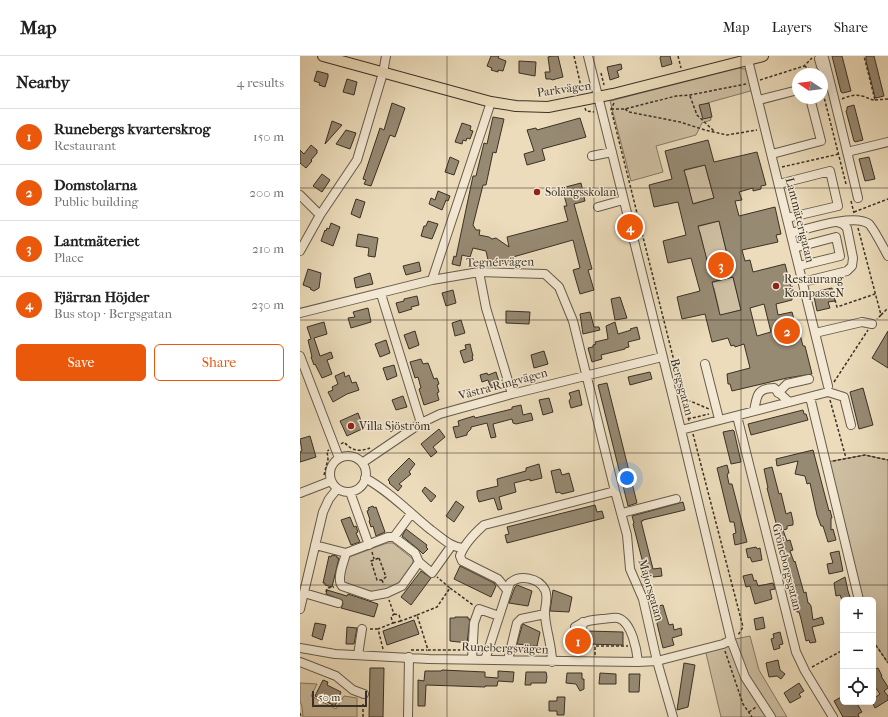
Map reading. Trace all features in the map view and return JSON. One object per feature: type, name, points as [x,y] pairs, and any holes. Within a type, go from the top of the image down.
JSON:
[{"type":"main road","name":"Parkvägen","points":[[323,56],[492,102],[516,106],[548,107],[613,94],[763,56]]},
{"type":"street","points":[[300,251],[320,214],[357,160],[383,73],[386,56]]},
{"type":"street","name":"Bergsgatan","points":[[588,56],[681,430],[731,640],[746,677],[771,717]]},
{"type":"street","name":"Lantmäterigatan","points":[[748,60],[759,100],[828,389]]},
{"type":"street","points":[[828,74],[847,152],[854,198]]},
{"type":"street","points":[[759,100],[792,92]]},
{"type":"street","points":[[432,280],[492,102]]},
{"type":"street","points":[[772,154],[821,141],[812,104]]},
{"type":"street","points":[[847,152],[888,142]]},
{"type":"street","points":[[592,156],[612,152]]},
{"type":"street","points":[[779,184],[830,172],[838,206],[787,218]]},
{"type":"street","points":[[300,195],[320,214]]},
{"type":"street","points":[[598,207],[623,200]]},
{"type":"street","points":[[791,233],[855,216],[869,225],[888,256]]},
{"type":"street","points":[[802,282],[847,271],[852,266],[853,258],[846,228],[843,224],[837,222]]},
{"type":"street","points":[[794,248],[836,237],[840,256],[798,266]]},
{"type":"street","points":[[479,272],[486,308],[512,394]]},
{"type":"street","name":"Tegnérvägen","points":[[300,313],[381,294],[432,280],[479,272],[545,274],[559,287],[573,321],[587,375]]},
{"type":"street","points":[[381,294],[421,423]]},
{"type":"street","points":[[815,333],[862,322],[872,324]]},
{"type":"street","points":[[300,356],[339,458]]},
{"type":"street","name":"Västra Ringvägen","points":[[362,463],[421,423],[440,414],[512,394],[662,357]]},
{"type":"street","points":[[704,364],[718,416]]},
{"type":"street","name":"Majorsgatan","points":[[587,375],[627,535],[630,568],[643,600],[657,661],[673,717]]},
{"type":"street","points":[[778,392],[786,384],[809,379]]},
{"type":"street","points":[[754,411],[758,394],[765,388],[774,388],[789,402]]},
{"type":"street","points":[[681,430],[691,428],[718,416],[737,416],[810,397],[828,389],[844,397],[852,426]]},
{"type":"street","points":[[810,397],[858,597]]},
{"type":"street","name":"Gröneborgsgatan","points":[[737,416],[796,652],[833,717]]},
{"type":"street","points":[[344,456],[354,457],[362,463],[366,472],[365,478],[360,487],[350,492],[337,489],[331,481],[330,470],[335,461],[344,456]]},
{"type":"street","points":[[365,478],[375,483],[411,514],[452,545],[463,548]]},
{"type":"street","points":[[300,493],[331,481]]},
{"type":"street","points":[[300,609],[323,512],[329,499],[337,489]]},
{"type":"street","points":[[507,590],[498,579],[462,561],[460,556],[463,548],[477,531],[484,525],[615,491]]},
{"type":"street","points":[[350,492],[369,545]]},
{"type":"street","points":[[622,513],[676,499]]},
{"type":"street","points":[[394,537],[411,514]]},
{"type":"street","points":[[316,545],[346,553],[388,537],[394,537],[415,553],[419,562],[432,573],[452,545]]},
{"type":"street","points":[[346,553],[339,578],[340,584],[345,588],[371,596],[386,593],[402,586],[419,562]]},
{"type":"street","points":[[485,660],[510,582],[521,577],[536,581],[542,586],[547,597],[545,614],[552,648],[552,662]]},
{"type":"street","points":[[304,592],[338,603]]},
{"type":"street","points":[[472,659],[474,623],[479,609],[499,616]]},
{"type":"street","points":[[508,660],[517,623],[521,619],[545,614]]},
{"type":"street","points":[[583,622],[595,619],[618,618],[625,622],[636,646],[638,662]]},
{"type":"street","points":[[358,655],[362,629]]},
{"type":"street","name":"Runebergsvägen","points":[[300,648],[322,652],[358,655],[552,662],[638,662],[657,661],[723,644],[731,640]]},
{"type":"street","points":[[408,717],[409,657]]},
{"type":"street","points":[[300,662],[336,676],[353,690],[364,694]]},
{"type":"path","points":[[574,56],[582,94]]},
{"type":"path","points":[[678,56],[681,70]]},
{"type":"path","points":[[611,109],[625,109],[676,96],[690,95],[754,82],[804,66],[815,56]]},
{"type":"path","points":[[864,56],[875,100]]},
{"type":"path","points":[[804,66],[808,68]]},
{"type":"path","points":[[613,94],[614,104],[611,109],[682,398],[743,626],[740,634],[731,640]]},
{"type":"path","points":[[690,95],[696,115],[715,132]]},
{"type":"path","points":[[835,102],[846,97],[856,95],[864,96],[871,100],[888,99]]},
{"type":"path","points":[[826,104],[848,190]]},
{"type":"path","points":[[625,109],[629,112],[680,122],[727,135],[760,129]]},
{"type":"path","points":[[775,168],[838,154]]},
{"type":"path","points":[[854,198],[855,216],[881,315]]},
{"type":"path","points":[[855,216],[888,199]]},
{"type":"path","points":[[806,296],[832,290],[837,307],[876,294]]},
{"type":"path","points":[[846,458],[828,389],[872,324],[888,308]]},
{"type":"path","points":[[682,398],[718,416]]},
{"type":"path","points":[[826,462],[865,455],[888,460]]},
{"type":"path","points":[[379,558],[386,577],[382,580],[377,580],[371,561],[379,558]]},
{"type":"path","points":[[432,573],[479,609]]},
{"type":"path","points":[[324,598],[327,588],[340,584]]},
{"type":"path","points":[[377,649],[383,649],[378,629],[437,607],[450,588]]},
{"type":"path","points":[[389,600],[394,614],[391,617],[393,623]]},
{"type":"path","points":[[394,614],[399,615],[401,620]]},
{"type":"path","points":[[417,615],[428,650],[472,650]]},
{"type":"path","points":[[876,645],[888,663]]},
{"type":"path","points":[[595,662],[595,646],[636,646]]},
{"type":"path","points":[[725,649],[743,704],[752,717]]},
{"type":"path","points":[[805,670],[840,652]]},
{"type":"path","points":[[363,717],[364,694]]},
{"type":"path","points":[[748,712],[756,708]]},
{"type":"shaded area","points":[[739,68],[745,69],[754,90],[707,103],[711,120],[702,123],[696,135],[656,146],[663,172],[631,181],[610,101]]},
{"type":"shaded area","points":[[705,165],[714,198],[687,205],[691,198],[686,176],[679,172]]},
{"type":"shaded area","points":[[719,221],[727,254],[701,261],[705,254],[700,232],[693,228]]},
{"type":"shaded area","points":[[733,277],[741,310],[715,317],[719,310],[714,288],[707,284]]},
{"type":"shaded area","points":[[865,455],[888,460],[888,663],[876,645],[876,597],[858,597],[827,462]]},
{"type":"shaded area","points":[[387,543],[393,543],[413,559],[413,564],[398,585],[377,593],[345,584],[343,578],[349,557]]},
{"type":"shaded area","points":[[750,636],[759,670],[787,717],[721,717],[705,649],[720,642]]},
{"type":"shaded area","points":[[300,683],[317,684],[311,696],[336,709],[344,696],[357,698],[357,717],[303,717],[300,701]]},
{"type":"building","points":[[491,56],[499,56],[498,58],[506,61],[503,71],[498,70],[498,72],[491,70],[492,68],[487,66]]},
{"type":"building","points":[[558,56],[563,77],[552,80],[546,79],[545,72],[550,72],[548,57]]},
{"type":"building","points":[[661,56],[670,56],[672,64],[662,67]]},
{"type":"building","points":[[832,56],[842,56],[851,91],[841,92]]},
{"type":"building","points":[[866,56],[874,56],[884,96],[875,97]]},
{"type":"building","points":[[519,61],[536,62],[535,76],[519,73]]},
{"type":"building","points":[[621,64],[622,69],[617,71],[619,77],[610,80],[607,67]]},
{"type":"building","points":[[317,71],[328,74],[325,87],[314,81]]},
{"type":"building","points":[[347,79],[357,82],[354,95],[343,92]]},
{"type":"building","points":[[392,103],[405,108],[395,137],[390,135],[371,186],[364,184],[366,180],[363,179],[380,128],[384,130]]},
{"type":"building","points":[[709,103],[712,117],[703,119],[699,105]]},
{"type":"building","points":[[854,105],[863,140],[855,142],[846,111],[847,107]]},
{"type":"building","points":[[493,117],[504,119],[496,153],[493,152],[486,185],[483,185],[473,225],[476,230],[480,230],[479,235],[492,239],[496,238],[509,247],[507,237],[568,221],[564,206],[567,206],[562,188],[581,183],[585,201],[574,204],[592,269],[588,270],[594,290],[580,294],[573,270],[580,268],[573,240],[513,257],[506,264],[488,260],[486,251],[473,248],[470,257],[462,255],[460,266],[452,264],[454,256],[456,257],[473,176],[476,176],[484,143],[487,144]]},
{"type":"building","points":[[580,118],[586,137],[542,149],[545,160],[527,165],[524,154],[534,151],[527,130],[536,128],[537,130]]},
{"type":"building","points":[[332,121],[342,125],[325,144]]},
{"type":"building","points":[[462,123],[471,126],[470,130],[473,131],[470,139],[467,138],[466,141],[463,140],[462,144],[455,142]]},
{"type":"building","points":[[346,130],[356,133],[350,149],[336,144]]},
{"type":"building","points":[[708,140],[714,162],[757,152],[766,185],[761,186],[761,189],[753,191],[753,188],[739,192],[742,200],[735,201],[739,216],[775,207],[781,234],[776,235],[778,242],[742,250],[745,261],[750,260],[753,272],[785,264],[794,295],[792,300],[776,304],[778,315],[792,312],[803,346],[805,346],[812,374],[787,378],[732,391],[730,384],[728,384],[727,374],[750,368],[744,344],[735,347],[734,345],[731,346],[728,338],[712,342],[705,314],[682,319],[677,297],[700,291],[691,258],[668,263],[663,241],[686,235],[678,202],[654,207],[649,185],[672,179],[665,151]],"holes":[[[705,165],[714,198],[693,204],[684,170]],[[719,221],[727,254],[707,260],[698,226]],[[733,277],[741,310],[720,315],[712,282]],[[764,304],[771,332],[757,336],[750,308]]]},
{"type":"building","points":[[311,145],[317,150],[317,153],[306,168],[300,163],[300,150],[304,154]]},
{"type":"building","points":[[450,157],[459,161],[454,175],[445,172]]},
{"type":"building","points":[[869,157],[875,179],[865,181],[859,159]]},
{"type":"building","points":[[322,174],[330,180],[322,192],[313,186]]},
{"type":"building","points":[[438,191],[450,196],[448,201],[446,200],[442,210],[429,204],[431,198],[435,200]]},
{"type":"building","points":[[356,199],[365,202],[360,218],[351,214]]},
{"type":"building","points":[[428,221],[438,224],[432,239],[421,236],[424,226],[426,226]]},
{"type":"building","points":[[331,223],[340,227],[333,246],[321,241],[325,230],[326,231],[327,228],[329,229]]},
{"type":"building","points":[[358,234],[378,238],[375,257],[368,256],[369,248],[356,246]]},
{"type":"building","points":[[419,262],[421,271],[406,275],[403,266]]},
{"type":"building","points":[[308,269],[321,273],[319,288],[314,291],[303,285]]},
{"type":"building","points":[[370,273],[373,284],[356,288],[354,278]]},
{"type":"building","points":[[832,288],[835,301],[828,302],[830,308],[817,311],[813,292]]},
{"type":"building","points":[[453,290],[456,303],[446,306],[442,293]]},
{"type":"building","points":[[417,296],[419,305],[399,313],[396,303],[404,301],[404,299]]},
{"type":"building","points":[[620,297],[627,318],[615,320],[611,299]]},
{"type":"building","points":[[368,308],[371,322],[351,328],[348,318],[355,317],[353,312]]},
{"type":"building","points":[[506,311],[530,312],[529,324],[506,323]]},
{"type":"building","points":[[590,312],[594,327],[599,327],[600,330],[583,334],[580,314]]},
{"type":"building","points":[[461,320],[465,333],[455,336],[452,323]]},
{"type":"building","points":[[324,322],[327,334],[314,338],[320,356],[331,352],[333,358],[327,360],[332,374],[322,378],[311,357],[308,340],[311,339],[307,327]]},
{"type":"building","points":[[615,322],[618,334],[637,327],[640,339],[628,342],[629,347],[625,349],[601,355],[602,359],[592,362],[588,348],[593,347],[593,345],[596,344],[595,342],[608,339],[606,326]]},
{"type":"building","points":[[415,331],[419,345],[409,349],[404,335]]},
{"type":"building","points":[[888,331],[888,368],[872,358]]},
{"type":"building","points":[[386,340],[390,353],[380,357],[375,344]]},
{"type":"building","points":[[470,344],[473,360],[464,363],[460,351],[466,349],[465,345]]},
{"type":"building","points":[[544,351],[548,364],[534,368],[531,355]]},
{"type":"building","points":[[421,359],[423,364],[428,363],[434,379],[437,378],[439,384],[437,385],[439,392],[437,393],[439,400],[424,405],[419,389],[421,388],[418,377],[415,378],[410,362]]},
{"type":"building","points":[[394,365],[397,376],[387,380],[383,368]]},
{"type":"building","points":[[344,372],[345,377],[349,375],[352,383],[356,382],[359,390],[347,394],[333,402],[328,392],[333,390],[332,387],[338,384],[335,376]]},
{"type":"building","points":[[496,372],[500,385],[491,388],[488,380],[482,382],[480,375],[487,373],[488,375]]},
{"type":"building","points":[[650,372],[652,379],[630,385],[628,377]]},
{"type":"building","points":[[607,383],[637,503],[628,506],[598,385]]},
{"type":"building","points":[[863,388],[873,425],[859,429],[850,392]]},
{"type":"building","points":[[579,390],[582,405],[571,408],[569,401],[571,398],[569,393]]},
{"type":"building","points":[[403,396],[407,407],[396,410],[392,400]]},
{"type":"building","points":[[549,398],[553,412],[543,415],[539,400]]},
{"type":"building","points":[[521,405],[523,415],[531,413],[533,420],[516,424],[513,423],[512,419],[493,424],[496,437],[491,438],[487,423],[471,427],[467,435],[456,438],[453,427],[459,426],[458,421],[474,416],[475,418],[512,409],[512,407]]},
{"type":"building","points":[[803,410],[808,420],[751,435],[748,424]]},
{"type":"building","name":"Villa Sjöström","points":[[358,413],[361,421],[359,422],[362,429],[347,436],[340,421]]},
{"type":"building","points":[[439,429],[445,437],[433,447],[437,452],[431,457],[421,444]]},
{"type":"building","points":[[733,430],[741,462],[731,464],[723,432]]},
{"type":"building","points":[[310,436],[316,457],[300,462],[300,452],[302,451],[300,439]]},
{"type":"building","points":[[813,450],[832,518],[831,530],[833,529],[836,540],[828,542],[823,526],[821,526],[817,515],[810,483],[807,484],[805,476],[795,474],[798,461],[777,466],[776,459]]},
{"type":"building","points":[[409,458],[415,464],[409,472],[411,474],[399,484],[402,486],[398,491],[389,483],[390,482],[388,480]]},
{"type":"building","points":[[539,464],[542,478],[514,483],[516,492],[499,497],[502,509],[498,510],[494,498],[479,502],[477,491],[498,486],[497,479],[526,471],[526,468]]},
{"type":"building","points":[[727,465],[729,484],[732,484],[747,542],[735,545],[733,534],[736,533],[734,522],[730,522],[717,468]]},
{"type":"building","points":[[772,467],[779,494],[781,493],[786,514],[791,512],[793,521],[793,525],[787,526],[787,529],[783,530],[787,541],[790,540],[793,550],[790,551],[794,562],[795,561],[804,593],[806,592],[808,603],[811,606],[813,620],[822,617],[824,624],[812,627],[816,642],[810,643],[809,640],[806,641],[799,612],[797,612],[795,604],[793,605],[791,598],[794,598],[793,589],[767,488],[764,469]]},
{"type":"building","points":[[560,469],[562,475],[569,473],[574,491],[562,494],[559,492],[556,493],[551,471]]},
{"type":"building","points":[[425,487],[436,496],[431,502],[422,491]]},
{"type":"building","points":[[456,501],[464,507],[454,522],[446,516]]},
{"type":"building","points":[[683,502],[685,510],[641,521],[653,569],[661,568],[662,576],[653,577],[652,574],[646,575],[632,516]]},
{"type":"building","points":[[595,505],[597,512],[602,511],[604,518],[507,543],[505,535],[509,534],[507,527]]},
{"type":"building","points":[[373,506],[374,508],[376,507],[385,532],[376,536],[373,526],[371,527],[367,511],[369,510],[368,508]]},
{"type":"building","points":[[350,517],[354,527],[356,526],[358,532],[356,533],[360,542],[351,545],[341,520]]},
{"type":"building","points":[[406,529],[427,545],[426,547],[428,549],[423,554],[402,536]]},
{"type":"building","points":[[756,547],[757,549],[760,548],[762,560],[752,562],[750,557],[748,558],[746,549]]},
{"type":"building","points":[[839,551],[843,571],[829,574],[827,564],[833,563],[830,553]]},
{"type":"building","points":[[332,555],[339,558],[332,587],[323,583],[329,556],[331,557]]},
{"type":"building","points":[[460,566],[494,583],[496,586],[491,597],[454,579]]},
{"type":"building","points":[[421,571],[431,578],[411,605],[401,597]]},
{"type":"building","points":[[752,574],[754,581],[756,580],[758,586],[773,583],[775,589],[770,590],[772,599],[755,604],[750,586],[746,587],[743,576]]},
{"type":"building","points":[[845,577],[850,597],[841,597],[840,595],[836,596],[834,583]]},
{"type":"building","points":[[517,585],[532,591],[528,606],[509,603]]},
{"type":"building","points":[[327,590],[347,596],[348,594],[378,604],[374,617],[341,608],[343,604],[342,600],[326,594]]},
{"type":"building","points":[[553,590],[572,597],[569,612],[550,611]]},
{"type":"building","points":[[663,605],[669,625],[673,624],[674,630],[681,628],[682,635],[672,638],[674,645],[663,648],[653,607]]},
{"type":"building","points":[[468,617],[468,619],[470,619],[467,643],[450,641],[450,618]]},
{"type":"building","points":[[763,617],[765,628],[756,630],[754,619]]},
{"type":"building","points":[[414,620],[419,634],[387,645],[383,631]]},
{"type":"building","points":[[315,623],[326,625],[322,640],[312,636]]},
{"type":"building","points":[[523,624],[540,632],[537,646],[517,644]]},
{"type":"building","points":[[347,627],[357,628],[354,644],[346,644]]},
{"type":"building","points":[[587,631],[623,632],[623,645],[587,644],[587,649],[567,647],[567,637],[574,635],[579,637],[587,636]]},
{"type":"building","points":[[780,632],[783,644],[779,645],[780,648],[774,650],[771,639],[774,638],[773,634]]},
{"type":"building","points":[[778,660],[780,670],[785,674],[781,679],[777,676],[769,677],[766,663]]},
{"type":"building","points":[[684,663],[695,665],[688,707],[677,710]]},
{"type":"building","points":[[370,668],[384,668],[383,717],[369,717]]},
{"type":"building","points":[[878,668],[888,687],[884,691],[888,696],[888,700],[875,708],[874,705],[876,705],[876,697],[880,694],[876,688],[876,669]]},
{"type":"building","points":[[442,670],[485,672],[485,677],[498,678],[498,671],[514,672],[513,682],[498,681],[497,686],[426,685],[425,706],[418,706],[418,680],[424,681],[425,671]]},
{"type":"building","points":[[526,672],[546,672],[546,683],[531,683],[531,685],[525,685]]},
{"type":"building","points":[[567,673],[582,673],[582,679],[584,679],[584,689],[580,691],[576,684],[566,683]]},
{"type":"building","points":[[600,673],[616,674],[616,684],[599,684]]},
{"type":"building","points":[[629,674],[640,674],[639,692],[629,692]]},
{"type":"building","points":[[323,680],[328,682],[327,685],[341,692],[335,706],[315,696]]},
{"type":"building","points":[[799,683],[804,691],[799,694],[801,697],[790,703],[784,693]]},
{"type":"building","points":[[557,697],[565,697],[564,715],[557,715],[557,711],[549,711],[549,701],[557,701]]},
{"type":"building","points":[[840,698],[840,705],[858,705],[862,712],[858,714],[859,717],[843,717],[834,701]]},
{"type":"place","name":"Solängsskolan","points":[[537,192]]},
{"type":"place","name":"Fjärran Höjder","points":[[630,227]]},
{"type":"place","name":"Lantmäteriet","points":[[721,265]]},
{"type":"place","name":"Restaurang KompasseN","points":[[776,286]]},
{"type":"place","name":"Domstolarna","points":[[787,331]]},
{"type":"place","name":"Villa Sjöström","points":[[351,426]]},
{"type":"place","name":"Runebergs kvarterskrog","points":[[578,641]]}]
